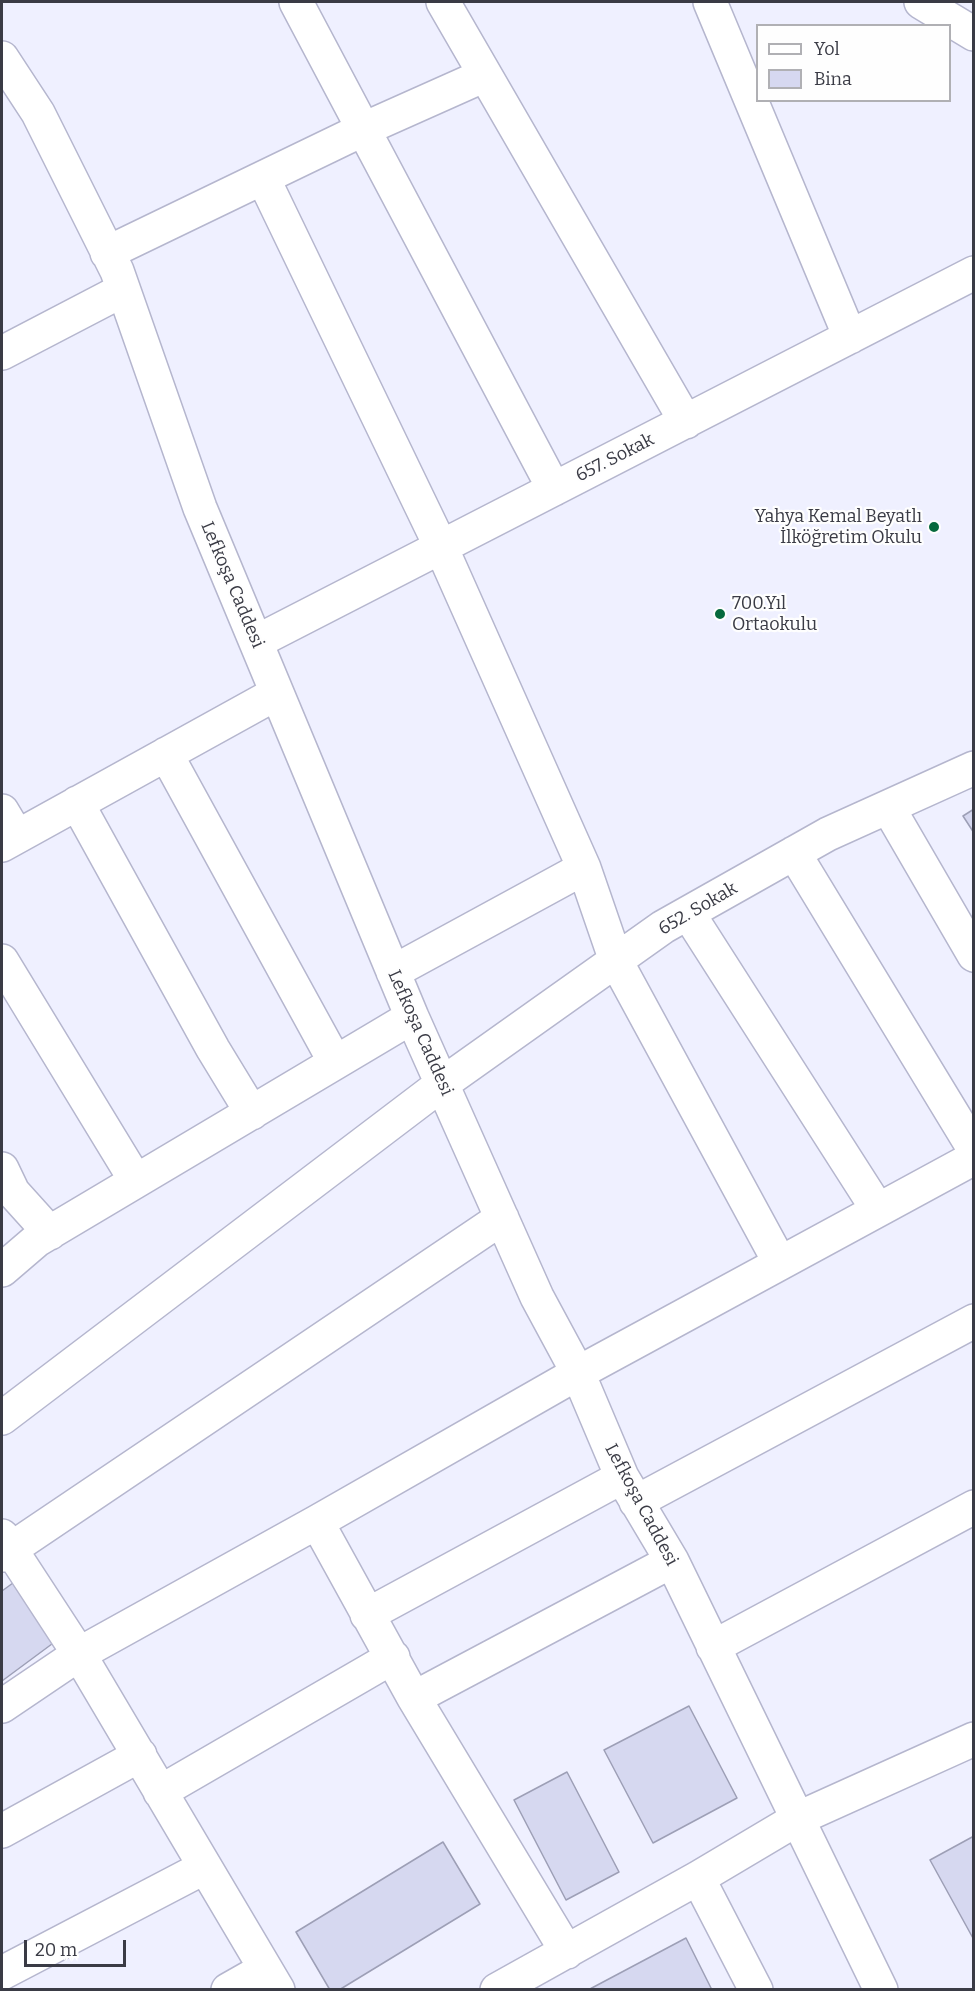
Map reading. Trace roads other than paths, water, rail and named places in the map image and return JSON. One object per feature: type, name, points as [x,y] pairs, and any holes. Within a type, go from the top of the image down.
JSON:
[{"type":"street","points":[[296,2],[554,489]]},
{"type":"street","points":[[443,2],[686,422]]},
{"type":"street","points":[[710,2],[850,337]]},
{"type":"street","points":[[921,2],[974,34]]},
{"type":"street","name":"Lefkoşa Caddesi","points":[[2,58],[38,113],[123,290],[200,508],[412,1017],[537,1297],[578,1373],[629,1490],[672,1561],[881,1989]]},
{"type":"street","points":[[107,253],[364,129],[485,75]]},
{"type":"street","points":[[263,178],[441,547],[584,868],[616,961],[780,1263]]},
{"type":"street","name":"657. Sokak","points":[[256,642],[974,273]]},
{"type":"street","points":[[2,353],[123,290]]},
{"type":"street","points":[[7,831],[77,803],[277,693]]},
{"type":"street","points":[[166,754],[335,1062]]},
{"type":"street","name":"652. Sokak","points":[[2,1418],[442,1084],[663,927],[828,834],[974,768]]},
{"type":"street","points":[[77,803],[213,1049],[252,1113]]},
{"type":"street","points":[[888,807],[974,955]]},
{"type":"street","points":[[794,853],[974,1149]]},
{"type":"street","points":[[393,972],[584,868]]},
{"type":"street","points":[[688,913],[878,1210]]},
{"type":"street","points":[[2,962],[136,1181]]},
{"type":"street","points":[[2,1270],[50,1233],[412,1017]]},
{"type":"street","points":[[2,1706],[79,1654],[578,1373],[974,1158]]},
{"type":"street","points":[[2,1169],[13,1192],[50,1233]]},
{"type":"street","points":[[228,1989],[272,1979],[79,1654],[4,1547],[502,1218]]},
{"type":"street","points":[[367,1615],[974,1321]]},
{"type":"street","points":[[713,1647],[974,1507]]},
{"type":"street","points":[[317,1522],[414,1698],[567,1952]]},
{"type":"street","points":[[414,1698],[672,1561]]},
{"type":"street","points":[[160,1792],[393,1657]]},
{"type":"street","points":[[497,1989],[698,1878],[799,1818],[974,1738]]},
{"type":"street","points":[[2,1831],[140,1755]]},
{"type":"street","points":[[2,1973],[205,1867]]},
{"type":"street","points":[[698,1878],[756,1989]]},
{"type":"place","name":"Yahya Kemal Beyatlı İlköğretim Okulu","points":[[934,527]]},
{"type":"place","name":"700.Yıl Ortaokulu","points":[[720,614]]}]
